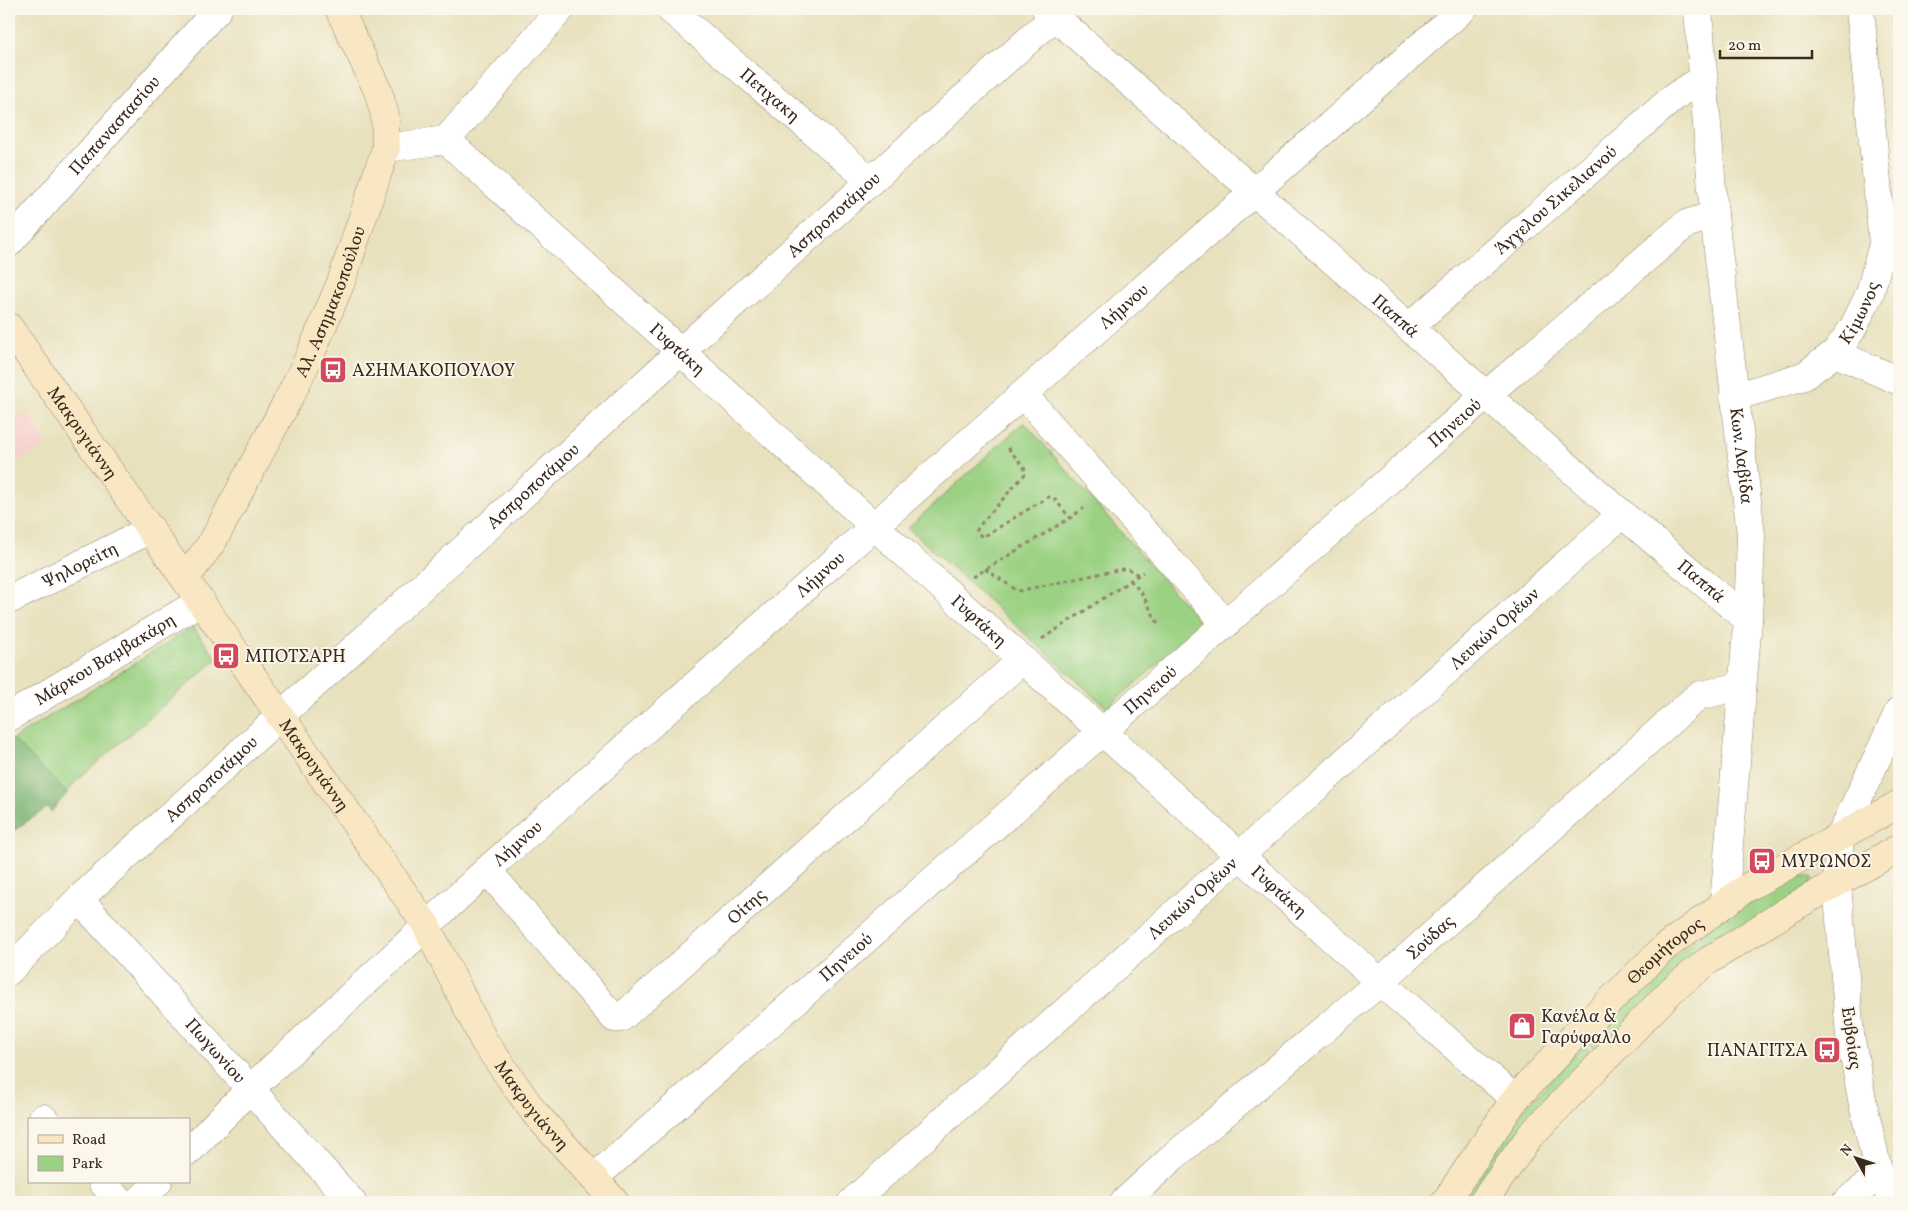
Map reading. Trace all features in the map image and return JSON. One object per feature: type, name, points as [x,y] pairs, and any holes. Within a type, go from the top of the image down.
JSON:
[{"type":"street","name":"Παπαναστασίου","points":[[9,243],[218,9]]},
{"type":"street","name":"Αλ. Ασημακοπούλου","points":[[185,578],[212,541],[291,394],[341,282],[386,148],[385,115],[378,91],[339,9]]},
{"type":"street","points":[[386,148],[446,140],[561,9]]},
{"type":"street","name":"Πετιχακη","points":[[670,9],[871,181]]},
{"type":"street","name":"Λήμνου","points":[[190,1150],[250,1089],[487,870],[876,527],[1023,394],[1463,9]]},
{"type":"street","name":"Κων. Λαβίδα","points":[[1698,9],[1714,215],[1751,535],[1748,620],[1724,904]]},
{"type":"street","name":"Κίμωνος","points":[[1734,397],[1804,376],[1835,352],[1853,328],[1870,293],[1883,244],[1860,9]]},
{"type":"street","name":"Ασπροποτάμου","points":[[9,971],[79,899],[681,351],[871,181],[1054,11]]},
{"type":"street","name":"Παππά","points":[[1054,11],[1255,192],[1622,514],[1748,620]]},
{"type":"street","name":"Άγγελου Σικελιανού","points":[[1408,326],[1674,97],[1704,78]]},
{"type":"street","name":"Γυφτάκη","points":[[446,140],[1380,982],[1515,1099]]},
{"type":"street","name":"Πηνειού","points":[[594,1178],[1487,394],[1686,224],[1714,215]]},
{"type":"street","name":"Μακρυγιάννη","points":[[9,327],[426,925],[484,1041],[534,1112],[615,1202]]},
{"type":"street","points":[[1835,352],[1899,381]]},
{"type":"street","points":[[1023,394],[1226,624]]},
{"type":"street","name":"Λευκών Ορέων","points":[[852,1202],[1622,514]]},
{"type":"street","name":"Ψηλορείτη","points":[[9,600],[151,529]]},
{"type":"street","name":"Μάρκου Βαμβακάρη","points":[[9,717],[201,601]]},
{"type":"street","name":"Οίτης","points":[[487,870],[614,1018],[622,1018],[1023,659]]},
{"type":"street","name":"Σούδας","points":[[1124,1202],[1173,1157],[1380,982],[1698,696],[1741,686]]},
{"type":"street","points":[[1840,837],[1899,711]]},
{"type":"street","name":"Θεομήτορος","points":[[1445,1202],[1515,1099],[1665,947],[1746,888],[1899,804]]},
{"type":"street","name":"Ευβοίας","points":[[1840,837],[1837,884],[1850,1035],[1879,1175],[1895,1202]]},
{"type":"street","name":"Θεομήτορος","points":[[1483,1202],[1530,1136],[1672,990],[1708,961],[1792,908],[1899,848]]},
{"type":"street","name":"Πωγωνίου","points":[[79,899],[352,1202]]},
{"type":"street","points":[[1846,1202],[1879,1175]]},
{"type":"street","points":[[104,1184],[120,1202]]},
{"type":"street","points":[[138,1202],[156,1184]]},
{"type":"path","points":[[990,424],[1024,467],[1026,473],[979,526],[976,532],[978,535],[983,537],[1048,498],[1053,497],[1058,500],[1070,518]]},
{"type":"path","points":[[950,593],[985,569],[1070,518],[1107,489]]},
{"type":"path","points":[[1023,659],[1046,635],[1166,556]]},
{"type":"path","points":[[985,569],[1018,591],[1127,568],[1138,575]]},
{"type":"path","points":[[1130,580],[1141,592],[1158,623]]},
{"type":"shaded area","points":[[26,412],[47,444],[9,467],[9,422]]},
{"type":"green space","points":[[1024,422],[1203,625],[1107,708],[908,528]]},
{"type":"green space","points":[[193,627],[217,659],[76,781],[67,793],[13,739]]},
{"type":"green space","points":[[13,739],[67,793],[51,812],[48,807],[9,834],[9,742]]},
{"type":"green space","points":[[1803,876],[1810,876],[1813,879],[1810,885],[1596,1050],[1587,1042],[1660,970],[1714,925],[1772,889]]},
{"type":"green space","points":[[1584,1045],[1593,1053],[1494,1166],[1468,1202],[1452,1202],[1512,1121]]},
{"type":"place","name":"ΑΣΗΜΑΚΟΠΟΥΛΟΥ","points":[[333,370]]},
{"type":"place","name":"ΜΠΟΤΣΑΡΗ","points":[[226,656]]},
{"type":"place","name":"ΜΥΡΩΝΟΣ","points":[[1762,861]]},
{"type":"place","name":"Κανέλα & Γαρύφαλλο","points":[[1522,1026]]},
{"type":"place","name":"ΠΑΝΑΓΙΤΣΑ","points":[[1827,1050]]}]
